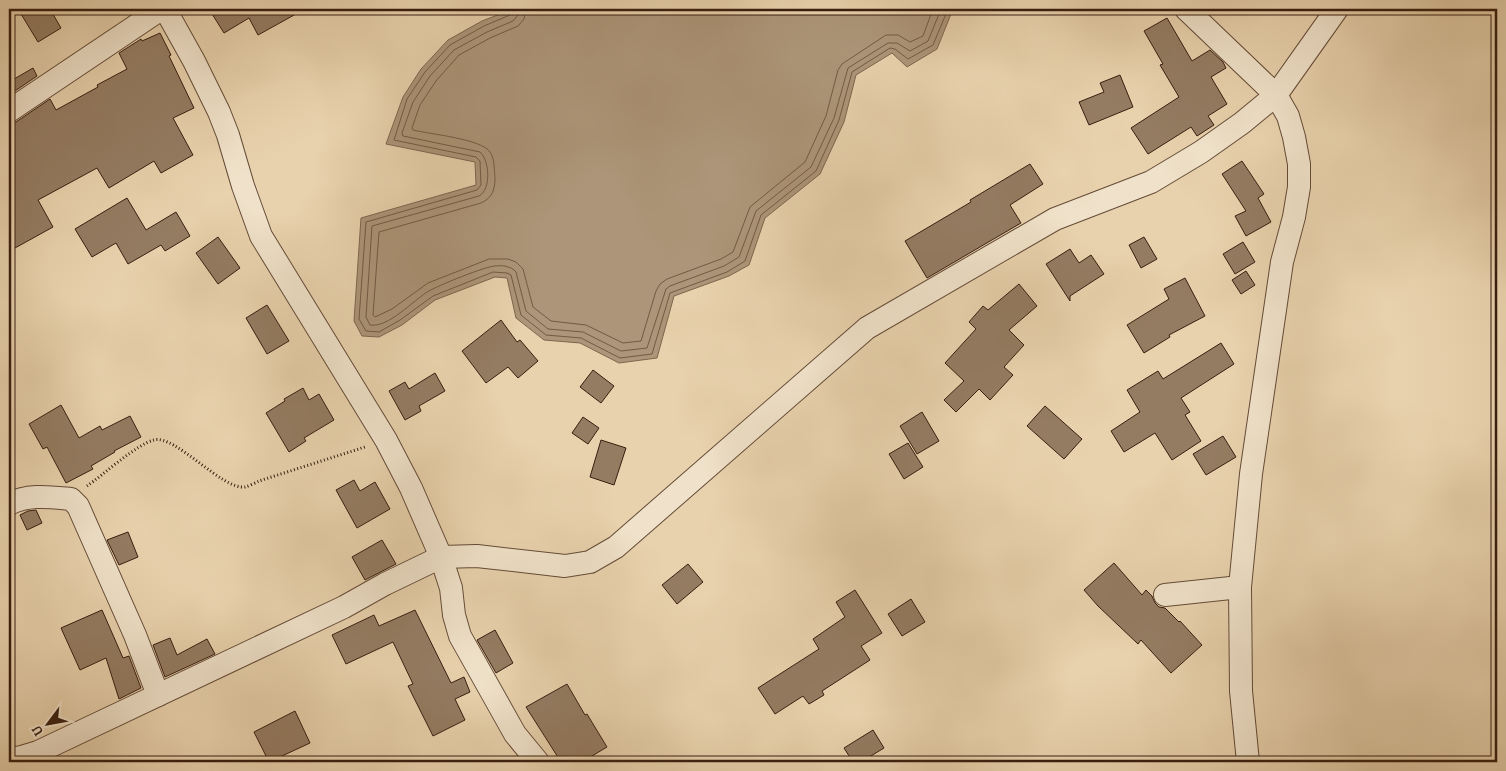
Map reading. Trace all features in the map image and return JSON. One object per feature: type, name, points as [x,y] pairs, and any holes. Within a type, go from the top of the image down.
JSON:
[{"type":"street","points":[[9,111],[161,9]]},
{"type":"street","points":[[164,9],[194,61],[219,112],[261,236],[386,440],[411,488],[441,557],[451,588],[454,615],[460,636],[515,734],[538,762]]},
{"type":"street","points":[[1186,9],[1276,95],[1288,116],[1299,164],[1299,187],[1294,217],[1282,262],[1251,474],[1240,587],[1241,691],[1248,762]]},
{"type":"street","points":[[9,757],[18,758],[38,752],[335,611],[441,557],[477,556],[565,566],[590,562],[616,548],[867,328],[1055,219],[1151,182],[1201,152],[1242,123],[1276,95],[1337,9]]},
{"type":"street","points":[[9,504],[22,498],[32,497],[71,499],[78,506],[135,635],[158,695]]},
{"type":"street","points":[[1165,595],[1240,587]]},
{"type":"path","points":[[71,499],[144,444],[156,439],[167,440],[222,478],[238,486],[245,487],[386,440]]},
{"type":"water","points":[[513,9],[953,9],[937,49],[907,67],[892,53],[856,75],[844,122],[820,174],[765,218],[749,265],[729,276],[674,296],[657,358],[619,363],[580,343],[544,340],[516,318],[507,278],[495,277],[435,300],[402,325],[379,337],[362,336],[354,321],[361,218],[476,185],[475,162],[386,144],[403,97],[421,69],[448,40],[482,21]]},
{"type":"building","points":[[18,9],[50,9],[61,28],[38,42]]},
{"type":"building","points":[[209,9],[305,9],[258,35],[249,18],[224,33]]},
{"type":"building","points":[[1167,18],[1192,61],[1210,50],[1223,62],[1226,68],[1211,77],[1227,104],[1208,116],[1214,125],[1197,136],[1191,127],[1148,154],[1131,128],[1179,97],[1160,65],[1163,64],[1144,31]]},
{"type":"building","points":[[160,33],[194,108],[173,118],[193,155],[161,173],[154,161],[109,188],[97,168],[38,200],[53,227],[15,248],[9,237],[9,124],[16,122],[50,99],[56,110],[98,87],[97,85],[127,69],[119,53],[141,39],[142,41]]},
{"type":"building","points":[[33,68],[37,76],[9,95],[9,82]]},
{"type":"building","points":[[1120,75],[1133,107],[1089,125],[1079,102],[1104,92],[1100,83]]},
{"type":"building","points":[[1242,161],[1264,194],[1258,198],[1271,222],[1246,236],[1235,216],[1246,211],[1222,174]]},
{"type":"building","points":[[1030,164],[1043,184],[1010,205],[1021,223],[927,278],[905,241]]},
{"type":"building","points":[[127,198],[146,230],[176,212],[190,236],[165,251],[161,245],[128,264],[116,243],[92,257],[75,229]]},
{"type":"building","points":[[218,237],[240,268],[218,284],[196,253]]},
{"type":"building","points":[[1144,237],[1157,259],[1141,268],[1129,245]]},
{"type":"building","points":[[1243,242],[1255,262],[1235,274],[1223,254]]},
{"type":"building","points":[[1070,249],[1079,263],[1091,255],[1104,274],[1070,296],[1070,301],[1046,264]]},
{"type":"building","points":[[1246,271],[1255,285],[1241,294],[1232,280]]},
{"type":"building","points":[[1185,278],[1205,316],[1169,335],[1170,337],[1144,353],[1127,325],[1169,299],[1164,289]]},
{"type":"building","points":[[1019,284],[1037,306],[1009,330],[1024,345],[1004,367],[1013,375],[990,400],[979,389],[956,412],[944,400],[964,381],[945,363],[976,329],[969,322],[983,306],[988,310]]},
{"type":"building","points":[[267,305],[289,341],[267,354],[246,318]]},
{"type":"building","points":[[501,320],[517,342],[520,340],[538,361],[518,378],[508,367],[486,383],[462,351]]},
{"type":"building","points":[[1221,343],[1234,364],[1181,398],[1190,412],[1185,415],[1201,441],[1172,460],[1155,433],[1124,452],[1111,431],[1140,412],[1127,390],[1158,371],[1163,379]]},
{"type":"building","points":[[593,370],[614,386],[601,403],[580,387]]},
{"type":"building","points":[[435,373],[445,391],[419,406],[421,411],[405,420],[389,391],[405,382],[409,389]]},
{"type":"building","points":[[303,388],[309,400],[319,394],[334,420],[304,438],[306,441],[289,452],[266,413],[285,401],[284,399]]},
{"type":"building","points":[[61,405],[79,438],[100,426],[102,430],[130,416],[141,437],[91,466],[93,469],[66,483],[47,447],[43,449],[29,424]]},
{"type":"building","points":[[1045,406],[1082,439],[1064,459],[1027,426]]},
{"type":"building","points":[[922,412],[939,441],[917,454],[900,426]]},
{"type":"building","points":[[583,417],[599,428],[588,444],[572,433]]},
{"type":"building","points":[[1223,436],[1236,457],[1206,475],[1193,454]]},
{"type":"building","points":[[601,440],[626,448],[614,485],[590,477]]},
{"type":"building","points":[[908,443],[923,467],[904,479],[889,454]]},
{"type":"building","points":[[354,480],[360,491],[375,482],[390,509],[357,528],[336,490]]},
{"type":"building","points":[[36,510],[42,523],[27,530],[20,515]]},
{"type":"building","points":[[128,532],[138,557],[119,565],[107,540]]},
{"type":"building","points":[[382,540],[396,564],[365,580],[352,557]]},
{"type":"building","points":[[1114,563],[1142,595],[1146,590],[1159,607],[1165,608],[1180,621],[1202,645],[1171,673],[1141,640],[1138,644],[1084,590]]},
{"type":"building","points":[[688,564],[703,582],[677,604],[662,585]]},
{"type":"building","points":[[855,590],[882,633],[861,646],[870,660],[822,691],[824,695],[809,704],[803,696],[775,714],[758,688],[819,649],[813,639],[845,617],[836,602]]},
{"type":"building","points":[[911,599],[925,622],[902,636],[888,614]]},
{"type":"building","points":[[102,610],[123,658],[129,656],[141,688],[119,699],[106,658],[80,670],[61,628]]},
{"type":"building","points":[[415,610],[451,683],[464,677],[470,692],[455,699],[465,720],[433,736],[408,686],[413,684],[393,642],[346,664],[332,635],[374,615],[379,626]]},
{"type":"building","points":[[495,630],[513,663],[496,673],[477,640]]},
{"type":"building","points":[[170,638],[177,655],[207,639],[215,654],[165,677],[153,645]]},
{"type":"building","points":[[567,684],[607,747],[582,762],[561,762],[526,707]]},
{"type":"building","points":[[295,711],[310,743],[269,762],[254,732]]},
{"type":"building","points":[[873,730],[884,748],[861,762],[853,762],[844,748]]}]
